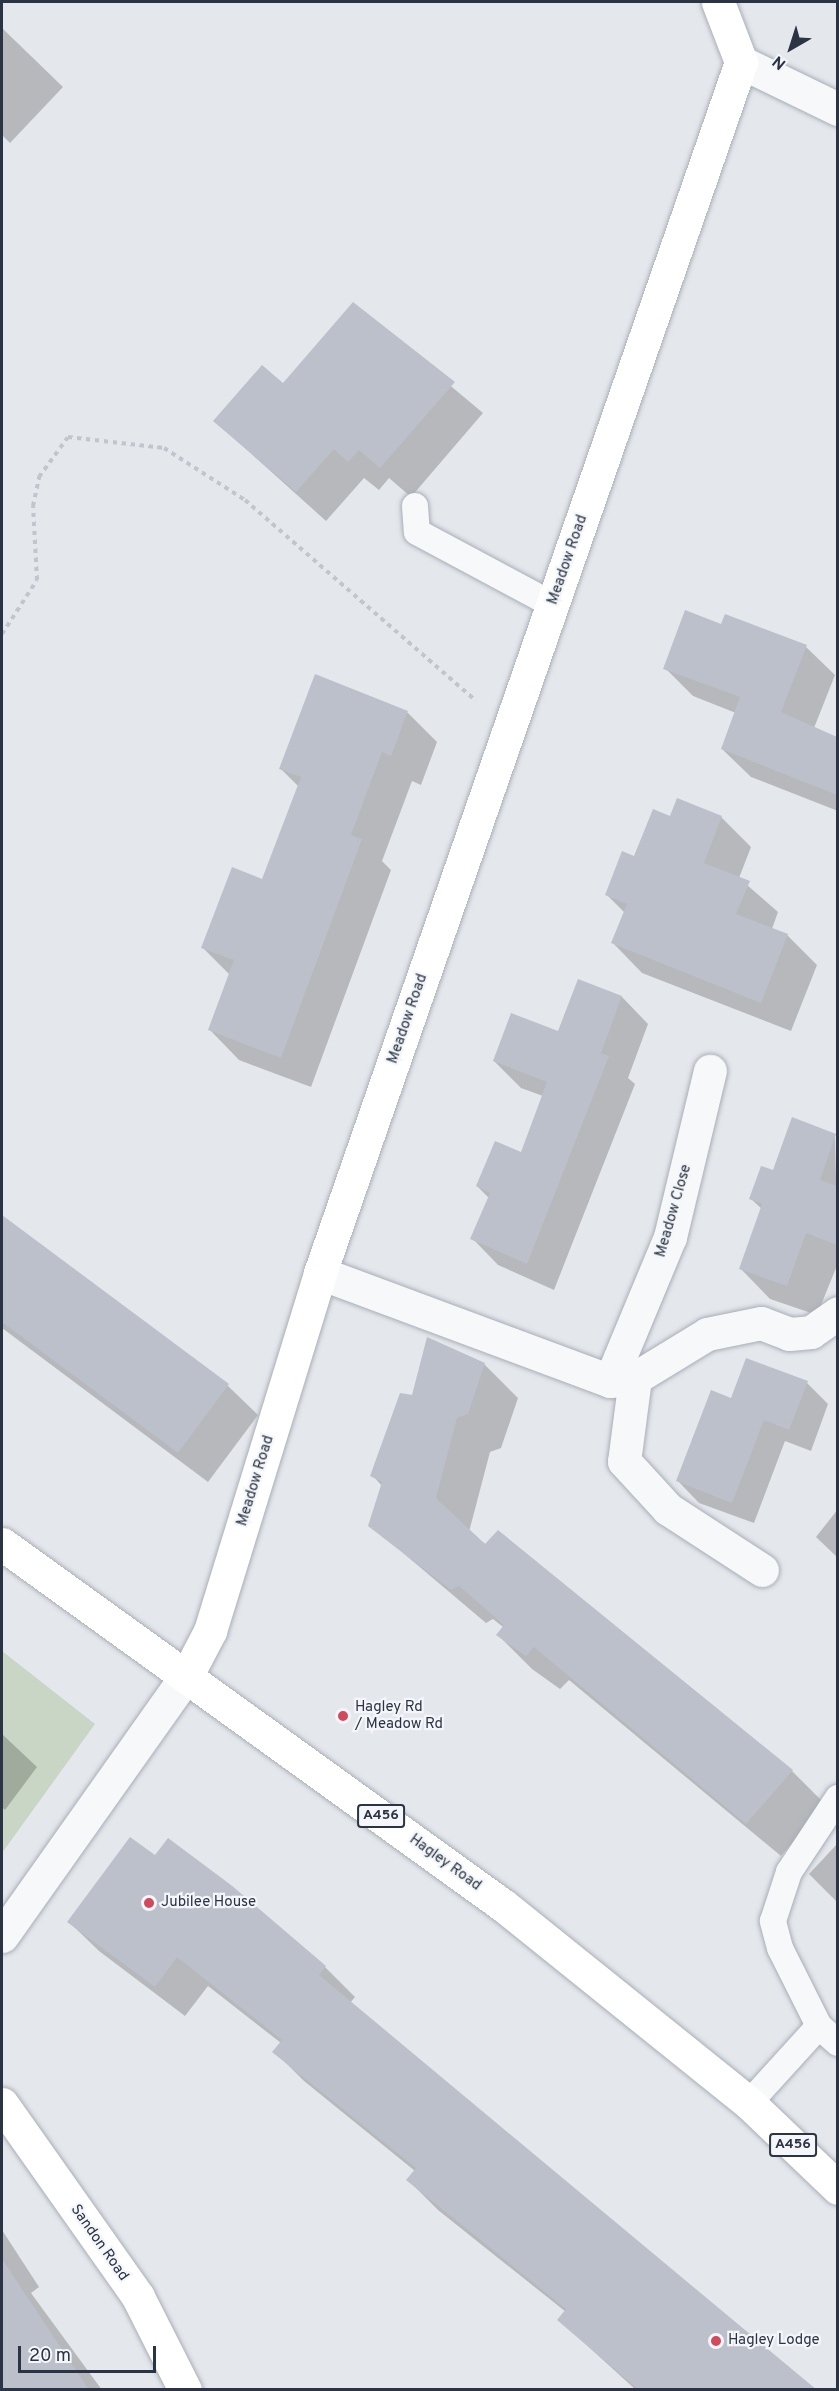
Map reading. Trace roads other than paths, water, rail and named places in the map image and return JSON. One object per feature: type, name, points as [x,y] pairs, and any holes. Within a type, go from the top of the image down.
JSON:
[{"type":"main road","points":[[718,2],[741,62]]},
{"type":"main road","name":"Meadow Road","points":[[187,1675],[210,1631],[320,1273],[741,62]]},
{"type":"main road","name":"Hagley Road","points":[[2,1544],[187,1675],[504,1906],[749,2103],[837,2188]]},
{"type":"main road","name":"Sandon Road","points":[[2,2104],[138,2297],[185,2390]]},
{"type":"street","points":[[741,62],[837,109]]},
{"type":"street","name":"Meadow Close","points":[[710,1071],[670,1237],[622,1379],[624,1461],[668,1509],[762,1570]]},
{"type":"street","points":[[320,1273],[622,1379],[707,1334],[761,1323],[789,1334],[812,1332],[837,1313]]},
{"type":"street","name":"Meadow Road","points":[[2,1936],[187,1675]]},
{"type":"lane","points":[[415,506],[417,532],[553,605]]},
{"type":"lane","points":[[749,2103],[828,2034],[780,1948],[773,1921],[789,1872],[837,1798]]},
{"type":"place","name":"Hagley Rd / Meadow Rd","points":[[343,1716]]},
{"type":"place","name":"Jubilee House","points":[[149,1903]]},
{"type":"place","name":"Hagley Lodge","points":[[716,2341]]}]
